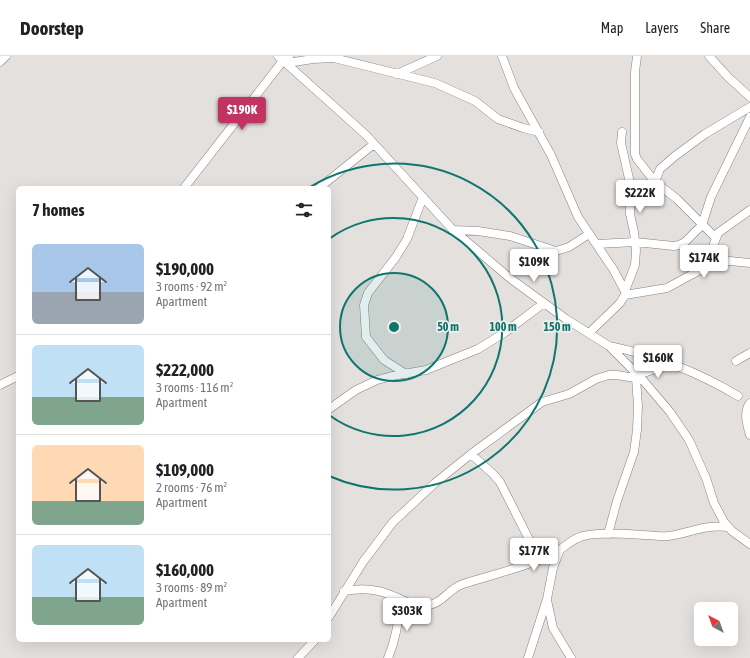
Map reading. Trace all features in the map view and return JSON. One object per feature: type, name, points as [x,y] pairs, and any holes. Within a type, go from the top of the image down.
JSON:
[{"type":"street","points":[[0,62],[6,56]]},
{"type":"street","points":[[397,74],[437,56]]},
{"type":"street","points":[[502,56],[514,88],[539,132],[563,181],[578,217],[613,268],[625,293]]},
{"type":"street","points":[[636,56],[635,154],[637,159],[655,182],[677,198],[716,238]]},
{"type":"street","points":[[709,56],[728,77],[750,97]]},
{"type":"street","points":[[284,59],[334,58],[435,83],[475,101],[498,119],[539,132]]},
{"type":"street","points":[[284,59],[374,144],[453,230],[511,279],[566,319],[609,346],[670,412],[689,440],[720,515],[732,531],[750,544]]},
{"type":"street","points":[[186,186],[284,59]]},
{"type":"street","points":[[655,182],[660,169],[675,156],[705,134],[750,107]]},
{"type":"street","points":[[597,244],[634,242],[679,246],[693,236],[702,225],[711,197],[750,117]]},
{"type":"street","points":[[589,333],[620,303],[635,265],[636,254],[634,232],[630,214],[630,183],[621,143],[622,132]]},
{"type":"street","points":[[322,186],[374,144]]},
{"type":"street","points":[[406,374],[384,360],[366,337],[364,305],[368,293],[407,239],[423,198]]},
{"type":"street","points":[[625,293],[667,288],[700,270],[705,266],[708,260],[718,233],[750,210]]},
{"type":"street","points":[[453,230],[478,231],[510,236],[556,251],[569,247],[589,234]]},
{"type":"street","points":[[705,266],[730,261],[750,263]]},
{"type":"street","points":[[331,408],[356,390],[377,380],[426,370],[478,349],[504,333],[544,303]]},
{"type":"street","points":[[609,346],[638,352],[672,364],[715,382],[738,396]]},
{"type":"street","points":[[736,361],[750,353]]},
{"type":"street","points":[[331,614],[363,562],[393,522],[435,483],[471,454],[542,402],[569,394],[596,379],[609,375],[638,377],[672,364]]},
{"type":"street","points":[[0,385],[16,377]]},
{"type":"street","points":[[608,534],[617,501],[634,452],[637,430],[638,377]]},
{"type":"street","points":[[750,403],[746,410],[746,421],[750,435]]},
{"type":"street","points":[[471,454],[500,482],[539,559]]},
{"type":"street","points":[[344,591],[378,591],[421,606],[431,604],[443,598],[450,590],[457,586],[500,574],[559,552],[578,538],[608,534],[674,535],[708,526],[728,526]]},
{"type":"street","points":[[528,658],[547,599],[553,568],[559,552]]},
{"type":"street","points":[[547,599],[553,628],[571,658]]},
{"type":"street","points":[[388,658],[394,643],[399,622],[401,600]]},
{"type":"street","points":[[298,658],[314,642]]}]
